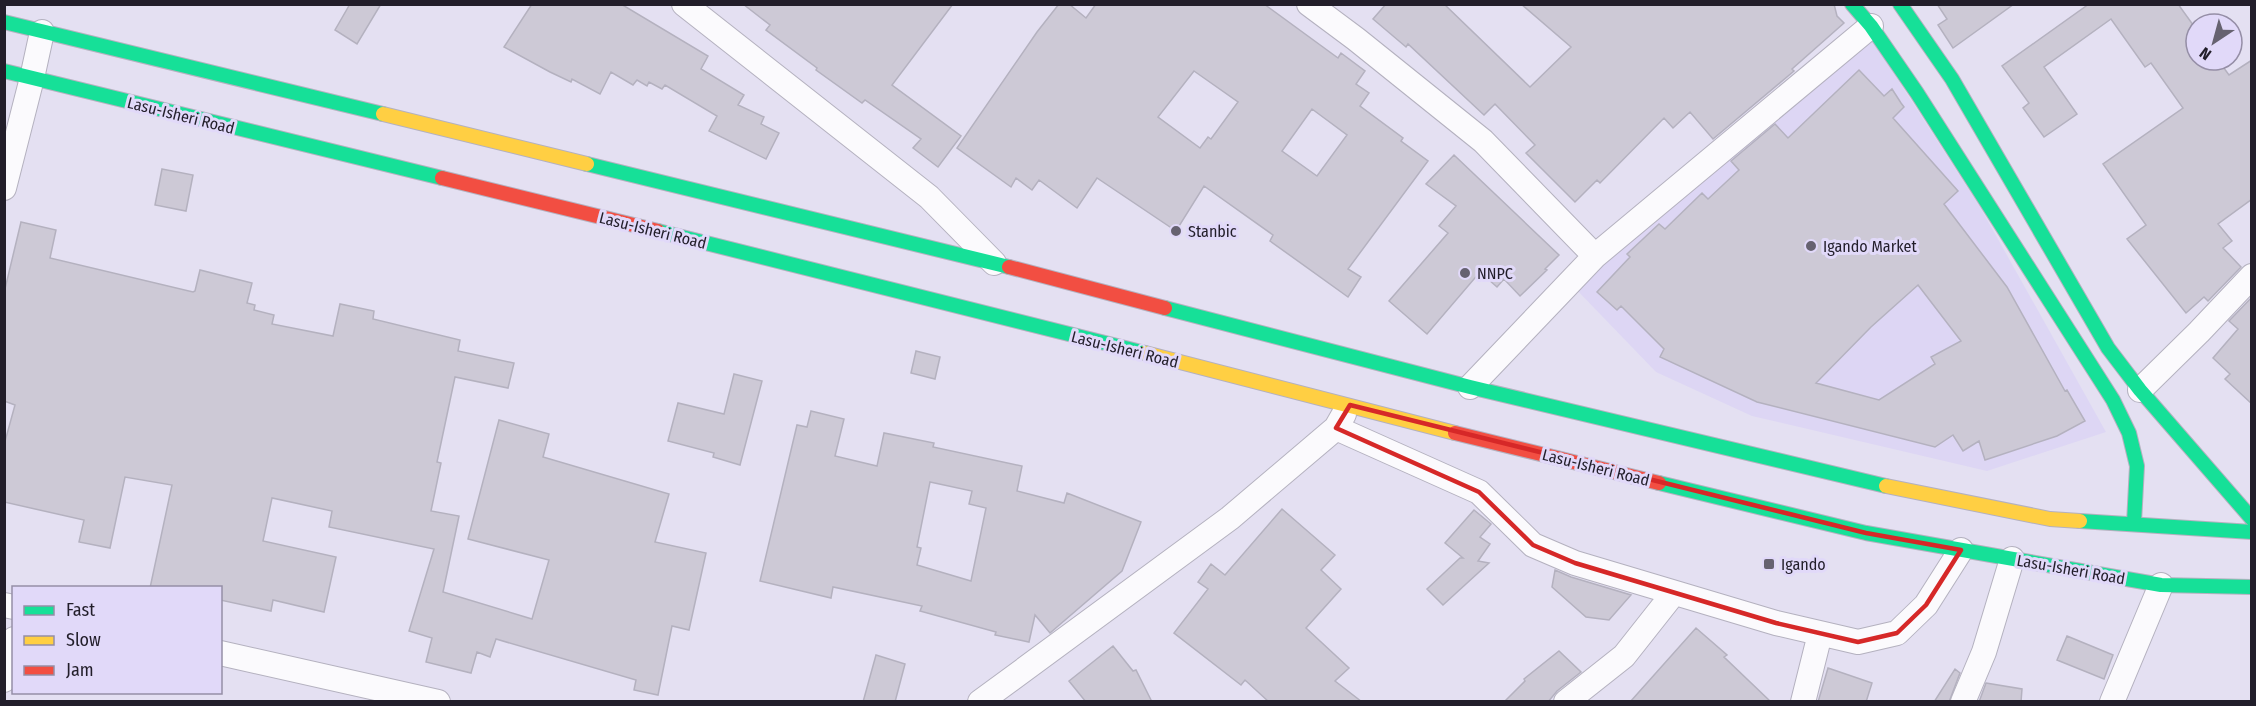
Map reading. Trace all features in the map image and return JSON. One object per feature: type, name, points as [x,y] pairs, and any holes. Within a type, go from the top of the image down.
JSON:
[{"type":"main road","points":[[1852,4],[1871,26],[1917,93],[2113,400],[2129,433],[2137,466],[2134,523]]},
{"type":"main road","points":[[1900,4],[1952,79],[2108,348],[2140,390],[2252,519]]},
{"type":"main road","points":[[4,22],[994,262],[1470,387],[1876,484],[2050,519],[2252,532]]},
{"type":"main road","name":"Lasu-Isheri Road","points":[[4,71],[746,253],[1406,421],[1866,533],[2161,585],[2252,587]]},
{"type":"street","points":[[684,4],[929,197],[994,262]]},
{"type":"street","points":[[1309,4],[1483,141],[1595,256]]},
{"type":"street","points":[[1470,387],[1595,256],[1871,26]]},
{"type":"street","points":[[4,188],[42,32]]},
{"type":"street","points":[[2140,390],[2252,276]]},
{"type":"street","points":[[980,702],[1230,518],[1336,428],[1350,405]]},
{"type":"street","points":[[1336,428],[1479,492],[1533,545],[1575,563],[1673,594],[1858,642],[1897,633],[1926,605],[1961,550]]},
{"type":"street","points":[[1963,702],[1984,652],[2012,559]]},
{"type":"street","points":[[2112,702],[2161,585]]},
{"type":"street","points":[[1566,702],[1624,656],[1673,594]]},
{"type":"street","points":[[1803,702],[1820,634]]},
{"type":"street","points":[[4,680],[12,647]]},
{"type":"street","points":[[222,653],[438,702]]},
{"type":"highlighted area","points":[[1350,405],[1866,533],[1961,550],[1926,605],[1897,633],[1858,642],[1776,623],[1575,563],[1533,545],[1479,492],[1336,428]]},
{"type":"shaded area","name":"Igando Market","points":[[1871,38],[1980,207],[2106,432],[1987,471],[1752,416],[1656,372],[1572,285]]},
{"type":"building","points":[[350,4],[381,4],[357,44],[335,30]]},
{"type":"building","points":[[532,4],[621,4],[708,56],[701,69],[744,95],[738,105],[764,117],[761,124],[779,133],[766,159],[709,131],[717,116],[665,85],[662,89],[649,82],[647,86],[637,80],[633,85],[611,72],[600,94],[572,79],[571,82],[550,72],[504,47]]},
{"type":"building","points":[[743,4],[953,4],[892,85],[961,136],[938,167],[913,148],[921,139],[865,100],[862,103],[816,70],[817,68],[766,30],[770,25]]},
{"type":"building","points":[[1059,4],[1069,4],[1086,18],[1096,4],[1264,4],[1338,58],[1341,53],[1365,71],[1356,84],[1369,93],[1360,106],[1403,138],[1401,141],[1428,161],[1348,269],[1361,277],[1348,297],[1270,241],[1273,235],[1204,186],[1176,231],[1097,178],[1077,208],[1039,180],[1032,190],[1016,178],[1011,187],[957,148]],"holes":[[[1194,71],[1238,102],[1211,139],[1208,137],[1200,148],[1158,117]],[[1312,109],[1347,135],[1317,176],[1282,151]]]},
{"type":"building","points":[[1386,4],[1444,4],[1530,87],[1571,47],[1521,4],[1834,4],[1837,16],[1844,23],[1792,69],[1794,71],[1713,139],[1690,112],[1673,128],[1664,118],[1600,183],[1597,180],[1575,202],[1526,153],[1535,145],[1495,104],[1484,115],[1408,44],[1406,47],[1373,19]]},
{"type":"building","points":[[1937,4],[2014,4],[1953,48],[1938,25],[1947,19]]},
{"type":"building","points":[[2089,4],[2178,4],[2184,12],[2184,72],[2227,72],[2229,75],[2234,72],[2244,72],[2244,65],[2252,60],[2252,199],[2218,224],[2232,241],[2223,248],[2241,267],[2208,301],[2204,297],[2186,313],[2127,239],[2146,225],[2103,164],[2183,108],[2151,63],[2145,67],[2111,19],[2044,67],[2077,114],[2044,137],[2023,108],[2029,103],[2002,66]]},
{"type":"building","name":"Igando Market","points":[[1859,70],[1884,96],[1892,89],[1904,107],[1893,118],[1958,191],[1944,204],[2007,287],[2065,391],[2067,390],[2085,421],[2057,436],[1985,460],[1979,441],[1963,451],[1953,435],[1935,447],[1757,402],[1660,357],[1664,349],[1621,306],[1617,310],[1597,292],[1630,257],[1627,254],[1659,224],[1665,229],[1702,193],[1708,199],[1739,170],[1731,161],[1775,124],[1788,138]],"holes":[[[1918,285],[1961,341],[1931,357],[1935,364],[1879,400],[1816,383],[1871,327]]]},
{"type":"building","points":[[1454,155],[1559,255],[1520,296],[1504,279],[1497,287],[1480,272],[1427,334],[1389,301],[1448,233],[1439,226],[1456,206],[1426,184]]},
{"type":"building","points":[[162,169],[193,175],[186,211],[155,205]]},
{"type":"building","points":[[21,222],[56,230],[50,258],[193,292],[200,270],[252,283],[247,303],[255,305],[254,310],[274,315],[272,324],[333,336],[340,304],[374,311],[373,319],[460,340],[458,351],[514,363],[508,388],[455,377],[437,462],[441,463],[431,511],[459,516],[443,592],[532,619],[549,560],[468,539],[499,420],[549,434],[543,457],[669,494],[655,542],[706,553],[689,630],[672,626],[658,695],[634,690],[636,680],[496,639],[490,657],[477,652],[471,673],[426,662],[432,638],[409,631],[434,549],[329,527],[332,511],[272,498],[263,541],[336,557],[324,612],[273,600],[271,611],[222,600],[222,586],[150,586],[172,485],[125,477],[110,548],[79,542],[84,520],[4,502],[4,445],[15,405],[4,401],[4,293]]},
{"type":"building","points":[[2252,297],[2252,404],[2225,379],[2230,374],[2213,358],[2238,329],[2229,321]]},
{"type":"building","points":[[916,351],[940,357],[935,379],[911,373]]},
{"type":"building","points":[[734,374],[762,381],[740,465],[713,457],[714,453],[668,441],[678,403],[724,414]]},
{"type":"building","points":[[811,411],[844,419],[835,456],[877,466],[884,433],[934,443],[933,447],[1022,466],[1017,491],[1064,503],[1067,493],[1141,522],[1122,571],[1050,633],[1035,615],[1029,642],[995,635],[996,632],[920,611],[922,606],[833,587],[831,598],[760,581],[797,425],[807,427]],"holes":[[[930,482],[972,491],[969,504],[986,508],[971,581],[917,565],[921,548],[917,547]]]},
{"type":"building","points":[[1282,509],[1335,555],[1321,570],[1341,589],[1306,628],[1349,668],[1335,681],[1362,702],[1269,702],[1245,680],[1241,685],[1174,633],[1208,589],[1198,582],[1211,564],[1225,575]]},
{"type":"building","points":[[1474,510],[1491,524],[1480,537],[1490,544],[1478,561],[1489,563],[1443,605],[1427,589],[1460,558],[1463,558],[1445,543]]},
{"type":"building","points":[[1555,570],[1631,595],[1609,620],[1586,617],[1552,587]]},
{"type":"building","points":[[1696,628],[1727,655],[1724,657],[1771,702],[1630,702]]},
{"type":"building","points":[[2067,636],[2113,655],[2104,679],[2057,660]]},
{"type":"building","points":[[1113,646],[1133,671],[1136,670],[1152,702],[1086,702],[1069,681]]},
{"type":"building","points":[[1559,651],[1581,672],[1557,691],[1548,702],[1504,702],[1525,681],[1524,679]]},
{"type":"building","points":[[876,655],[905,664],[895,702],[863,702]]},
{"type":"building","points":[[1828,668],[1872,683],[1866,702],[1818,702]]},
{"type":"building","points":[[1955,669],[1960,673],[1949,702],[1934,702]]},
{"type":"building","points":[[1986,683],[2022,689],[2021,702],[1979,702]]},
{"type":"traffic: fast","points":[[1852,4],[1871,26],[1917,93],[2113,400],[2129,433],[2137,466],[2134,523]]},
{"type":"traffic: fast","points":[[1900,4],[1952,79],[2108,348],[2140,390],[2252,519]]},
{"type":"traffic: fast","points":[[4,22],[383,114]]},
{"type":"traffic: fast","points":[[4,71],[442,178]]},
{"type":"traffic: fast","points":[[587,164],[1009,267]]},
{"type":"traffic: fast","points":[[658,231],[1145,353]]},
{"type":"traffic: fast","points":[[1165,308],[1470,387],[1886,486]]},
{"type":"traffic: fast","points":[[1659,483],[1866,533],[2161,585],[2252,587]]},
{"type":"traffic: fast","points":[[2080,521],[2252,532]]},
{"type":"traffic: slow","points":[[383,114],[587,164]]},
{"type":"traffic: slow","points":[[1145,353],[1455,433]]},
{"type":"traffic: slow","points":[[1886,486],[2050,519],[2080,521]]},
{"type":"traffic: jam","points":[[442,178],[658,231]]},
{"type":"traffic: jam","points":[[1009,267],[1165,308]]},
{"type":"traffic: jam","points":[[1455,433],[1659,483]]},
{"type":"place","name":"Stanbic","points":[[1176,231]]},
{"type":"place","name":"Igando Market","points":[[1811,246]]},
{"type":"place","name":"NNPC","points":[[1465,273]]},
{"type":"place","name":"Igando","points":[[1769,564]]}]
